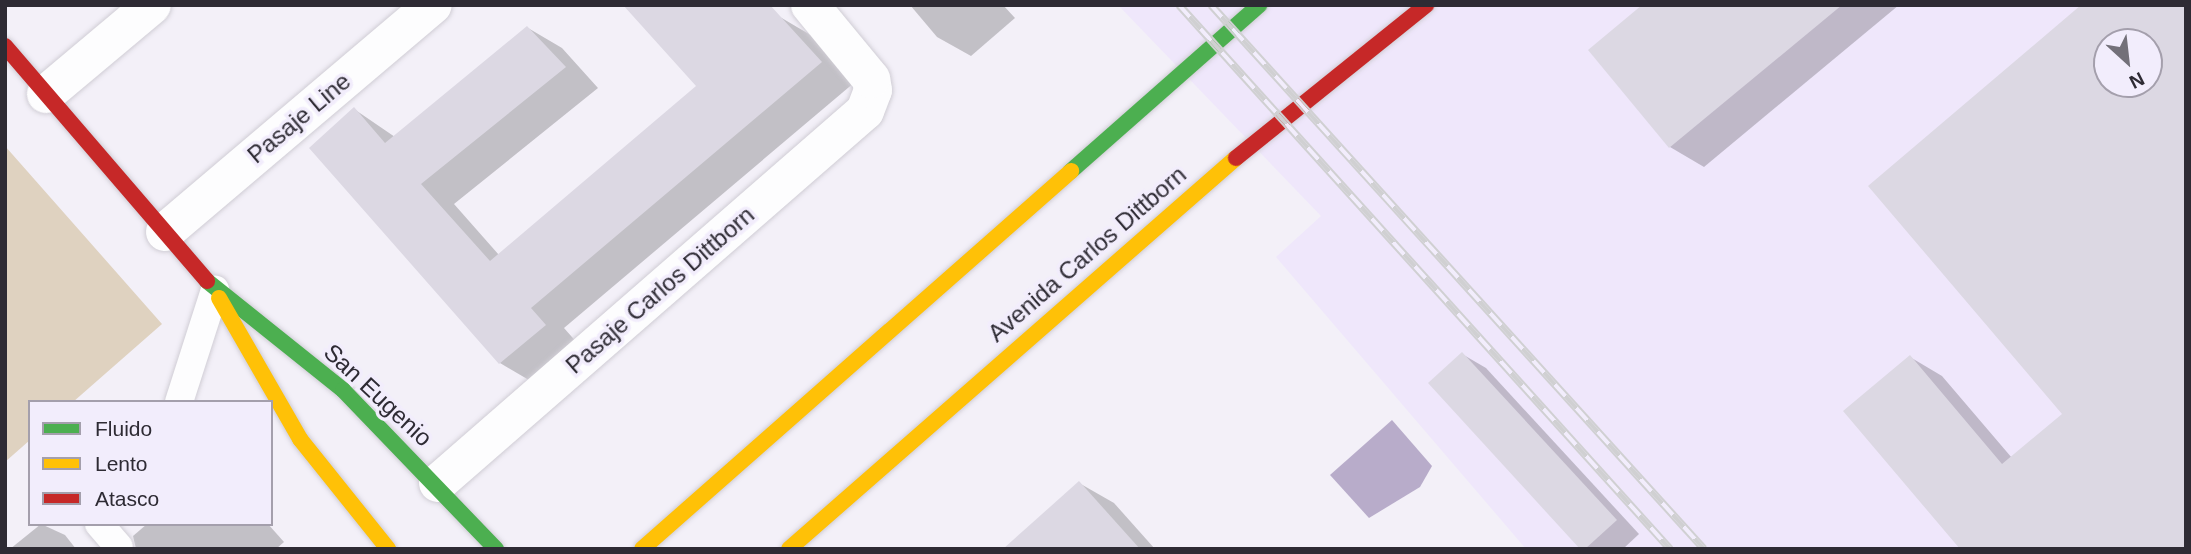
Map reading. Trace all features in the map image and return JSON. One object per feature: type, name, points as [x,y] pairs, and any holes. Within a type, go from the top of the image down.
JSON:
[{"type":"main road","points":[[642,549],[1259,5]]},
{"type":"main road","name":"Avenida Carlos Dittborn","points":[[789,549],[1191,194],[1426,5]]},
{"type":"main road","name":"San Eugenio","points":[[5,46],[215,290],[300,439],[388,549]]},
{"type":"main road","name":"San Eugenio","points":[[215,290],[343,390],[438,483],[496,549]]},
{"type":"street","points":[[46,93],[152,5]]},
{"type":"street","name":"Pasaje Line","points":[[165,232],[433,5]]},
{"type":"street","name":"Pasaje Carlos Dittborn","points":[[438,483],[865,111],[873,90],[866,69],[810,5]]},
{"type":"lane","points":[[180,400],[215,290]]},
{"type":"lane","points":[[101,526],[119,547]]},
{"type":"shaded area","points":[[1118,5],[2186,5],[2186,549],[1526,549],[1276,257],[1321,216]]},
{"type":"shaded area","points":[[5,146],[162,324],[75,400],[28,400],[28,442],[5,462]]},
{"type":"shaded area","points":[[1392,420],[1432,466],[1420,487],[1369,518],[1330,475]]},
{"type":"building","points":[[623,5],[770,5],[822,62],[531,308],[546,325],[499,364],[309,148],[354,107],[385,143],[527,26],[566,67],[421,184],[490,261],[696,86]]},
{"type":"building","points":[[1642,5],[1842,5],[1669,148],[1588,50]]},
{"type":"building","points":[[2081,5],[2186,5],[2186,549],[1960,549],[1843,411],[1910,355],[2002,464],[2062,414],[1868,186]]},
{"type":"building","points":[[1462,352],[1617,520],[1585,549],[1580,549],[1428,383]]},
{"type":"building","points":[[1079,481],[1140,549],[1003,549]]},
{"type":"railway","points":[[1179,5],[1670,549]]},
{"type":"railway","points":[[1211,5],[1704,549]]},
{"type":"traffic: fast","points":[[1071,171],[1259,5]]},
{"type":"traffic: fast","points":[[207,281],[343,390],[496,549]]},
{"type":"traffic: slow","points":[[789,549],[1236,158]]},
{"type":"traffic: slow","points":[[642,549],[1071,171]]},
{"type":"traffic: slow","points":[[219,298],[300,439],[388,549]]},
{"type":"traffic: jam","points":[[1236,158],[1426,5]]},
{"type":"traffic: jam","points":[[5,46],[207,281]]}]
